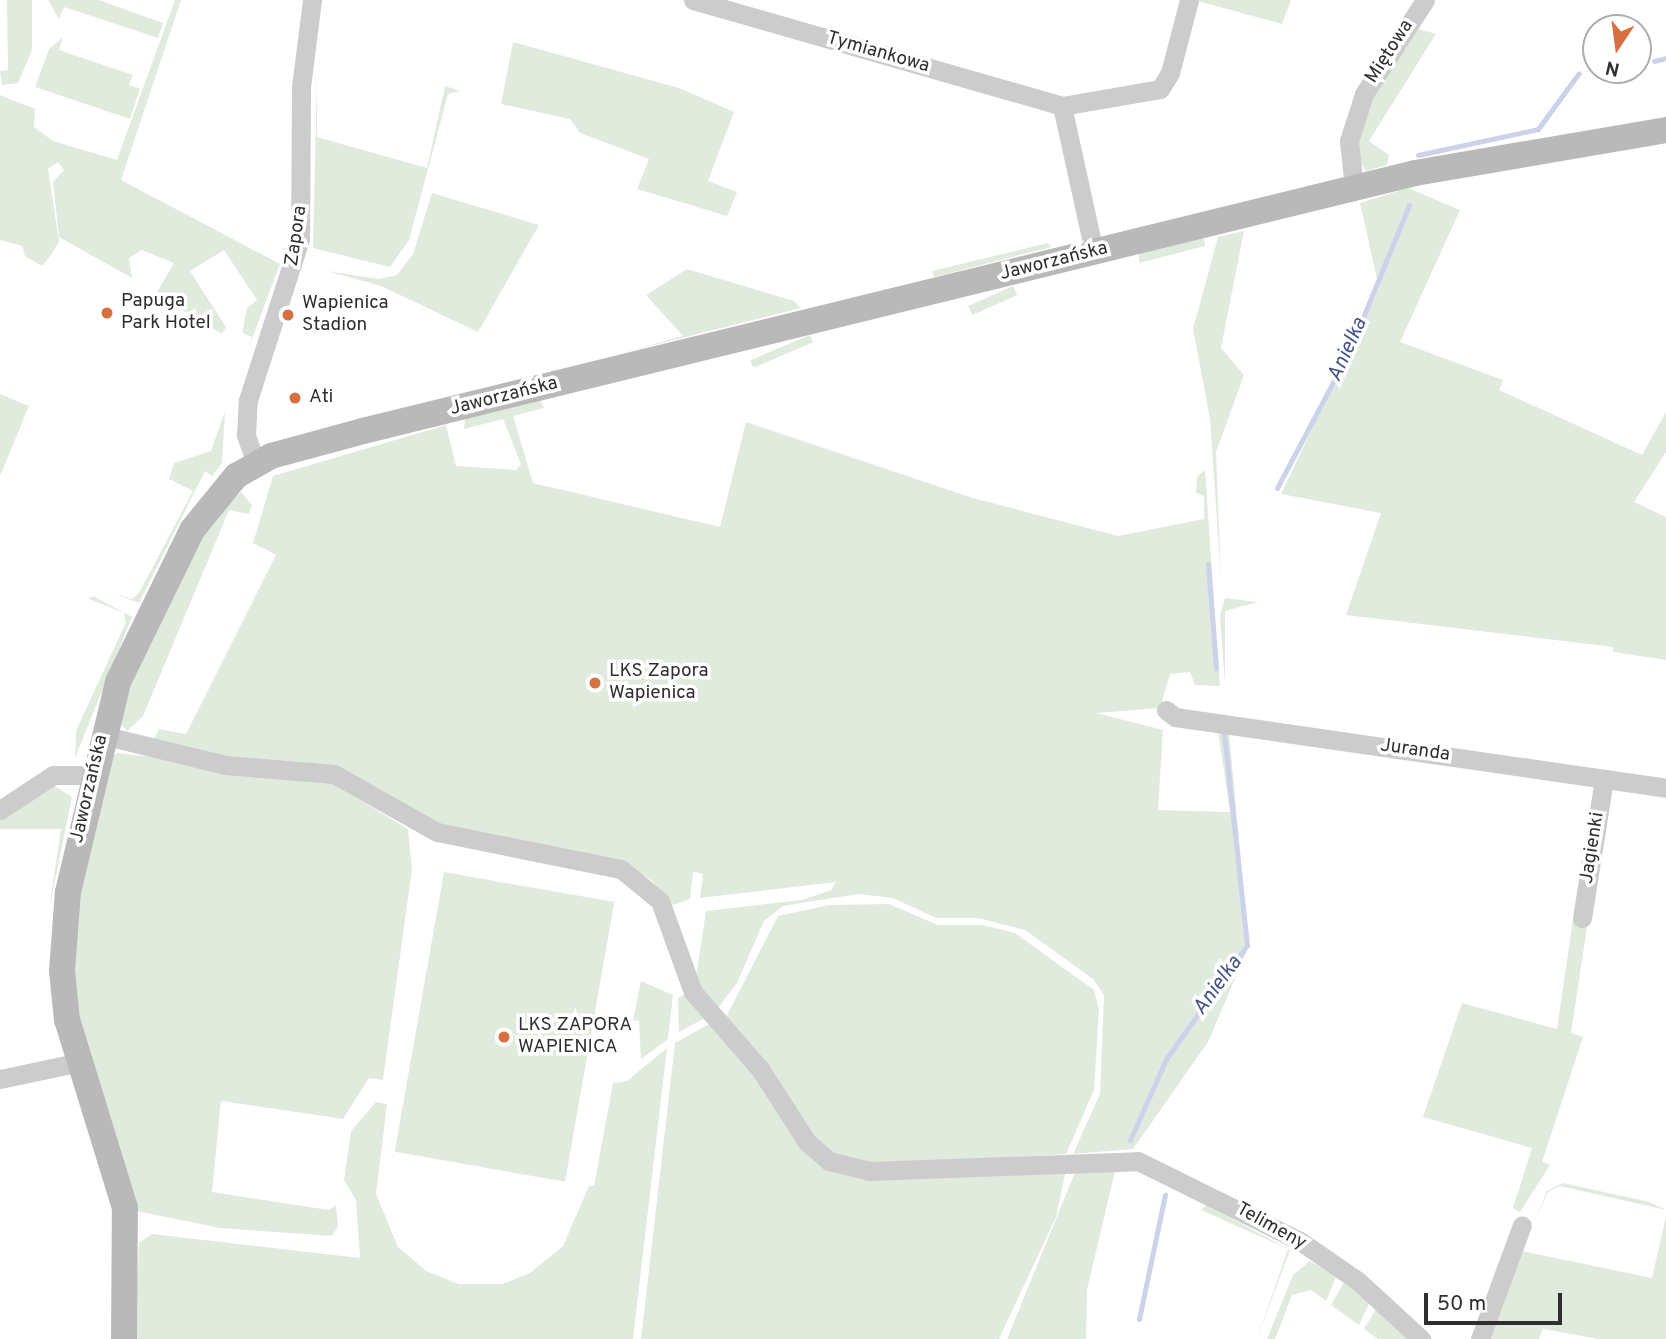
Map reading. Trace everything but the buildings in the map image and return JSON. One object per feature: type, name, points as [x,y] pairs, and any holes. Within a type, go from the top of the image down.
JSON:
[{"type":"street","name":"Zapora","points":[[256,463],[246,435],[248,400],[300,239],[301,87],[312,0]]},
{"type":"street","name":"Tymiankowa","points":[[694,0],[1062,106],[1160,89],[1170,73],[1189,0]]},
{"type":"street","name":"Miętowa","points":[[1354,188],[1349,141],[1364,94],[1424,0]]},
{"type":"street","points":[[1062,106],[1094,252]]},
{"type":"street","name":"Jaworzańska","points":[[124,1339],[128,1259],[123,1193],[76,1063],[62,946],[93,775],[102,735],[122,673],[192,530],[220,491],[256,463],[1094,252],[1496,155],[1666,130]]},
{"type":"street","name":"Juranda","points":[[1166,710],[1175,717],[1666,788]]},
{"type":"street","name":"Telimeny","points":[[102,735],[225,765],[334,774],[437,832],[638,877],[666,914],[693,992],[761,1069],[807,1142],[829,1161],[870,1171],[1100,1159],[1156,1167],[1300,1241],[1358,1281],[1421,1339]]},
{"type":"street","points":[[0,810],[53,775],[93,775]]},
{"type":"street","name":"Jagienki","points":[[1581,918],[1604,779]]},
{"type":"street","points":[[0,1079],[76,1063]]},
{"type":"street","points":[[1480,1339],[1522,1225]]},
{"type":"shaded area","points":[[7,0],[32,0],[32,50],[18,83],[2,85],[0,71],[8,70]]},
{"type":"shaded area","points":[[48,0],[99,0],[163,23],[158,38],[64,7],[59,19]]},
{"type":"shaded area","points":[[175,0],[181,0],[121,180],[280,264],[249,347],[252,337],[242,333],[247,308],[257,300],[224,250],[190,271],[226,327],[222,334],[156,294],[174,263],[142,250],[129,258],[132,278],[59,237],[53,182],[64,170],[58,162],[48,169],[59,242],[48,259],[42,266],[25,256],[22,246],[0,240],[0,95],[35,109],[34,127],[53,141],[117,160]]},
{"type":"shaded area","points":[[1194,0],[1291,0],[1282,24]]},
{"type":"shaded area","points":[[1419,29],[1436,34],[1369,141],[1389,155],[1387,165],[1366,171],[1356,156],[1362,116],[1392,57]]},
{"type":"shaded area","points":[[63,37],[59,50],[133,75],[129,85],[140,89],[130,119],[35,87],[49,49]]},
{"type":"shaded area","points":[[513,42],[679,88],[734,112],[708,181],[737,192],[727,216],[637,189],[649,159],[580,133],[570,119],[501,104]]},
{"type":"shaded area","points":[[317,75],[317,137],[427,168],[445,86],[460,91],[448,94],[409,240],[390,267],[313,248]]},
{"type":"shaded area","points":[[1408,188],[1460,210],[1400,342],[1503,380],[1499,390],[1642,455],[1666,412],[1666,452],[1634,502],[1666,517],[1666,660],[1613,652],[1613,647],[1346,615],[1381,513],[1281,494],[1379,288],[1360,203]]},
{"type":"shaded area","points":[[432,193],[539,225],[478,332],[381,286],[327,271],[379,279],[397,275],[413,254]]},
{"type":"shaded area","points":[[1244,231],[1221,348],[1244,375],[1216,452],[1221,579],[1210,419],[1193,329],[1218,237]]},
{"type":"shaded area","points":[[1204,238],[1205,246],[1139,263],[1139,253]]},
{"type":"shaded area","points":[[1048,243],[1051,247],[934,277],[932,271]]},
{"type":"shaded area","points":[[687,269],[794,301],[801,308],[623,353],[683,336],[646,295]]},
{"type":"shaded area","points":[[1013,286],[1017,295],[972,315],[968,306]]},
{"type":"shaded area","points":[[810,335],[813,342],[753,368],[750,360]]},
{"type":"shaded area","points":[[0,394],[29,406],[0,476]]},
{"type":"shaded area","points":[[540,401],[544,408],[513,416],[533,483],[720,527],[746,422],[973,498],[1118,536],[1204,519],[1204,496],[1196,493],[1197,477],[1205,470],[1220,686],[1195,685],[1190,672],[1170,674],[1160,708],[1096,713],[1163,730],[1158,810],[1230,812],[1218,731],[1229,732],[1249,946],[1208,1042],[1133,1149],[1073,1154],[1100,1094],[1104,995],[1093,979],[1025,930],[978,918],[936,918],[893,898],[858,894],[783,906],[764,921],[737,983],[718,1008],[699,992],[696,977],[706,911],[802,900],[831,890],[836,882],[700,898],[703,874],[693,872],[690,899],[673,905],[651,880],[623,863],[439,826],[387,797],[152,743],[159,729],[186,734],[276,555],[253,543],[273,476],[446,425],[456,466],[516,470],[521,464],[503,419],[464,429],[465,419]]},
{"type":"shaded area","points":[[225,411],[222,463],[212,476],[205,471],[139,603],[112,593],[132,599],[139,593],[193,491],[169,479],[174,463],[211,451]]},
{"type":"shaded area","points":[[241,492],[252,505],[249,514],[229,510],[143,716],[127,731],[119,722],[130,677],[205,528]]},
{"type":"shaded area","points":[[93,596],[132,617],[75,758],[76,731],[126,622],[124,613],[89,599]]},
{"type":"shaded area","points":[[1225,598],[1258,602],[1225,611],[1225,685],[1220,615]]},
{"type":"shaded area","points":[[117,753],[322,777],[408,829],[412,869],[383,1080],[369,1078],[343,1119],[221,1101],[212,1192],[329,1210],[336,1205],[338,1226],[332,1236],[220,1228],[136,1211],[88,1066],[73,982],[76,909],[111,758]]},
{"type":"shaded area","points":[[51,784],[72,797],[49,910],[61,829],[0,829],[0,819]]},
{"type":"shaded area","name":"LKS ZAPORA WAPIENICA","points":[[444,872],[614,902],[565,1182],[395,1152]]},
{"type":"shaded area","points":[[889,904],[938,925],[983,925],[1015,933],[1094,990],[1099,1009],[1094,1090],[1066,1154],[869,1167],[820,1149],[725,1019],[778,916],[829,905]]},
{"type":"shaded area","points":[[1573,919],[1588,921],[1571,1033],[1583,1037],[1542,1162],[1550,1165],[1520,1212],[1513,1208],[1532,1148],[1423,1117],[1462,1003],[1557,1029]]},
{"type":"shaded area","points":[[641,981],[673,995],[668,1039],[641,1059],[639,1021],[633,1020]]},
{"type":"shaded area","points":[[685,994],[707,1017],[679,1032],[678,998]]},
{"type":"shaded area","points":[[711,1023],[833,1168],[1066,1170],[1056,1217],[999,1339],[641,1339],[675,1043]]},
{"type":"shaded area","points":[[667,1048],[633,1339],[134,1339],[139,1243],[152,1234],[360,1258],[356,1200],[344,1180],[351,1131],[376,1102],[387,1104],[376,1194],[398,1247],[426,1271],[459,1284],[502,1284],[530,1273],[563,1246],[589,1186],[594,1186],[613,1083],[627,1081]]},
{"type":"shaded area","points":[[1076,1170],[1115,1171],[1087,1290],[1086,1339],[1007,1339]]},
{"type":"shaded area","points":[[1563,1183],[1649,1202],[1666,1210],[1560,1186],[1548,1192],[1533,1225],[1547,1191]]},
{"type":"shaded area","points":[[1206,1205],[1290,1250],[1257,1339],[1288,1249],[1201,1210]]},
{"type":"shaded area","points":[[1666,1216],[1666,1339],[1598,1339],[1543,1329],[1539,1339],[1488,1339],[1521,1251],[1652,1278]]},
{"type":"shaded area","points":[[1310,1261],[1336,1277],[1326,1301],[1311,1290],[1292,1295],[1275,1339],[1267,1339],[1293,1275]]},
{"type":"shaded area","points":[[1344,1282],[1370,1302],[1359,1325],[1331,1305]]},
{"type":"shaded area","points":[[1377,1307],[1411,1339],[1378,1339],[1364,1329]]},
{"type":"waterway","name":"Anielka","points":[[1654,61],[1666,58]]},
{"type":"waterway","name":"Anielka","points":[[1418,155],[1538,129],[1579,73]]},
{"type":"waterway","name":"Anielka","points":[[1277,488],[1348,354],[1409,205]]},
{"type":"waterway","name":"Anielka","points":[[1208,564],[1216,669]]},
{"type":"waterway","name":"Anielka","points":[[1130,1140],[1166,1059],[1247,945],[1224,733]]},
{"type":"waterway","name":"Anielka","points":[[1139,1319],[1165,1195]]},
{"type":"place","name":"Papuga Park Hotel","points":[[107,313]]},
{"type":"place","name":"Wapienica Stadion","points":[[288,315]]},
{"type":"place","name":"Ati","points":[[295,398]]},
{"type":"place","name":"LKS Zapora Wapienica","points":[[595,683]]},
{"type":"place","name":"LKS ZAPORA WAPIENICA","points":[[504,1037]]}]
